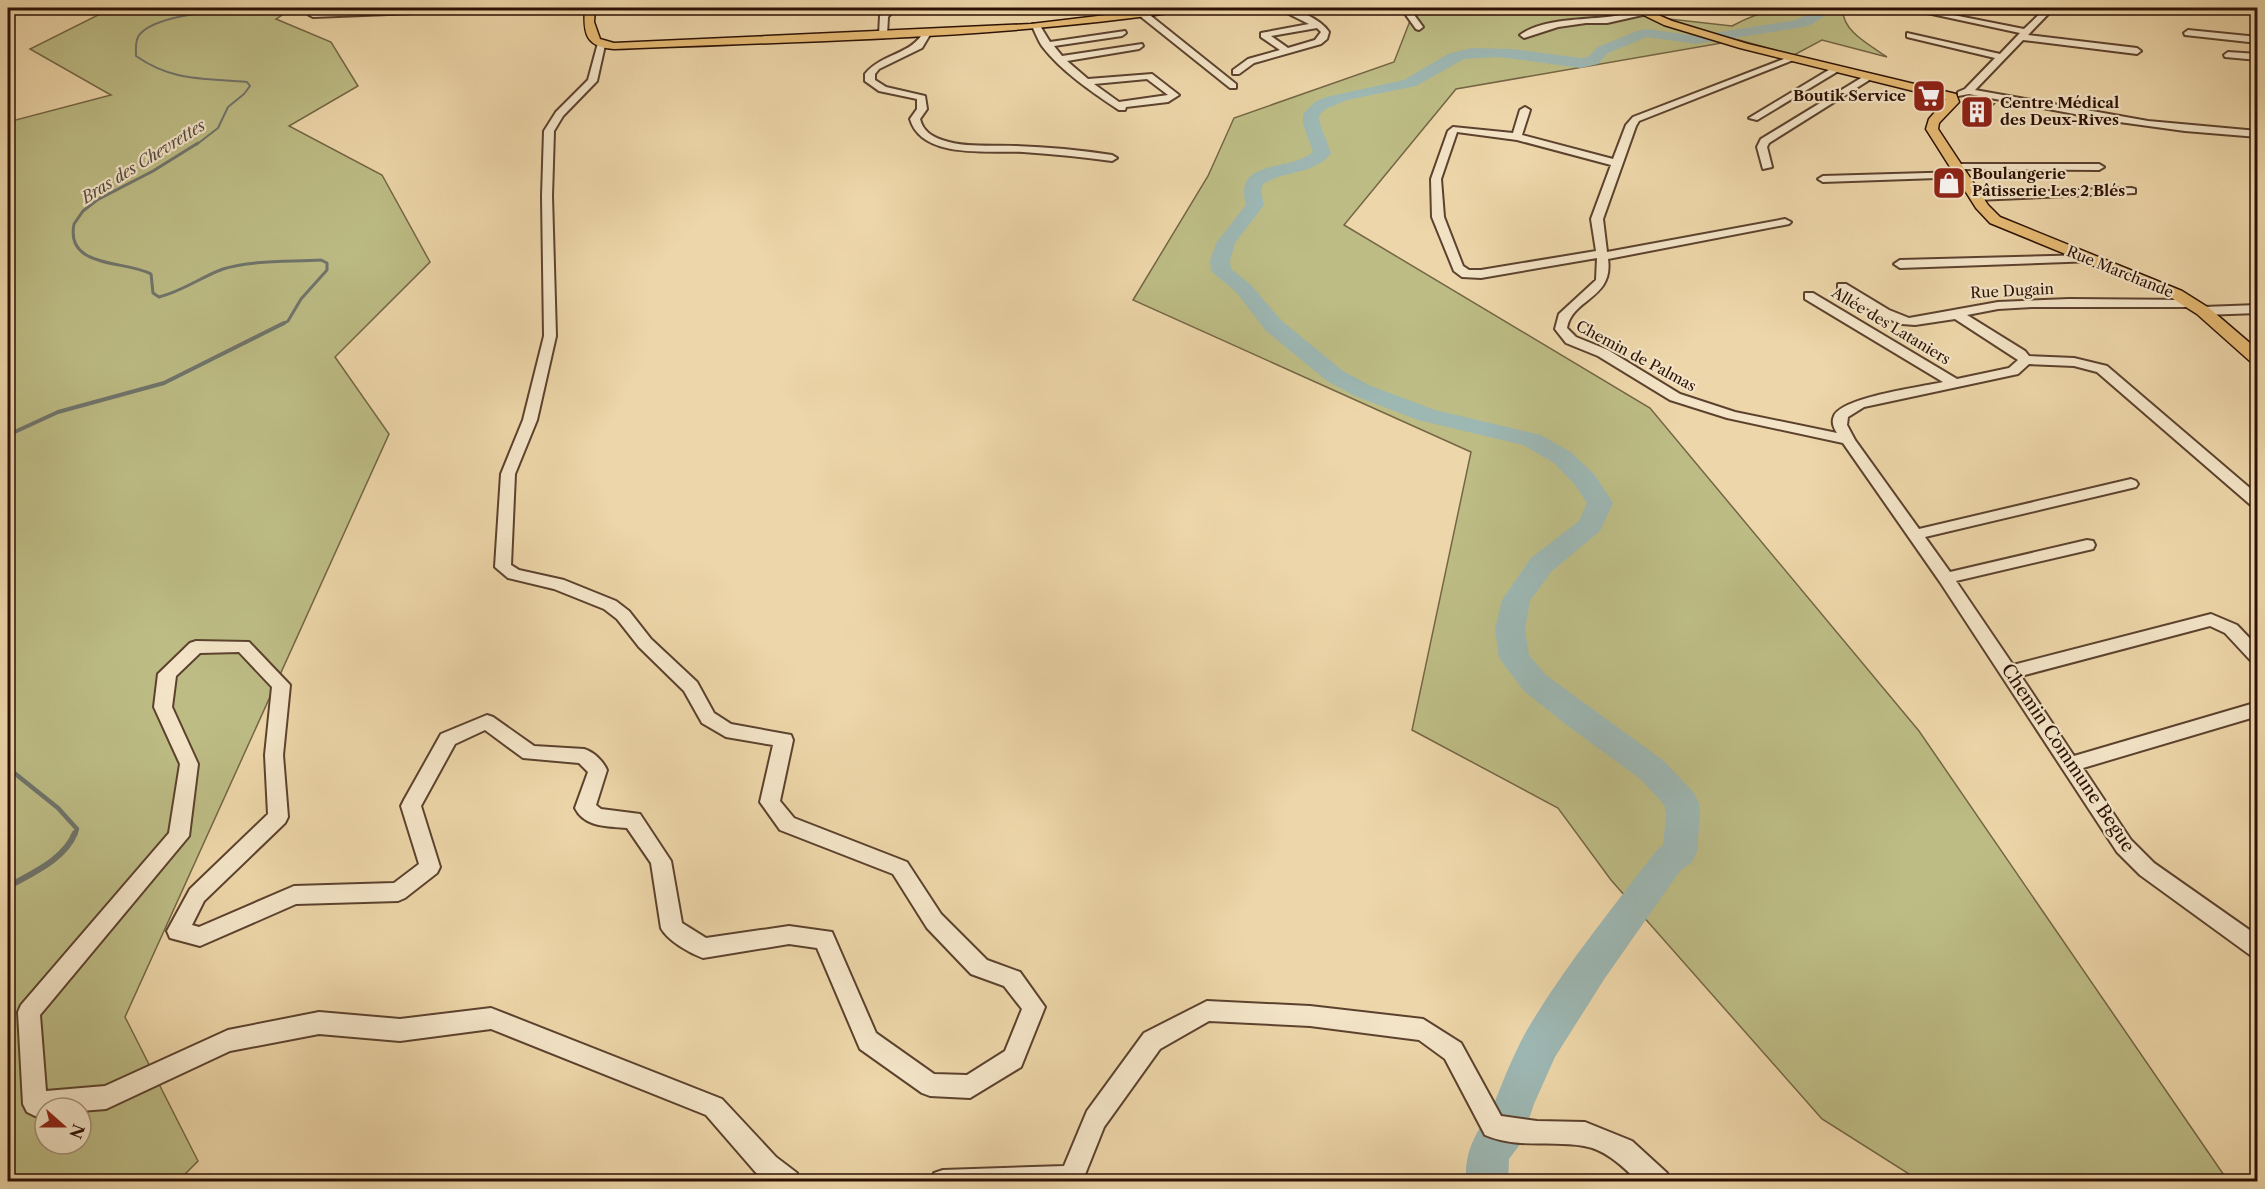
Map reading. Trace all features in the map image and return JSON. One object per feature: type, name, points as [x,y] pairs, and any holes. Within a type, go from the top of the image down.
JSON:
[{"type":"main road","points":[[590,8],[589,22],[595,41],[601,45],[630,46],[1036,26],[1183,8]]},
{"type":"main road","points":[[1639,10],[1725,41],[1835,70],[1952,97]]},
{"type":"main road","name":"Rue Marchande","points":[[1952,97],[1953,102],[1931,126],[1990,216],[2159,286],[2197,307],[2258,359]]},
{"type":"street","points":[[313,15],[364,10],[490,8]]},
{"type":"street","points":[[883,35],[884,16],[892,8]]},
{"type":"street","points":[[1236,72],[1251,61],[1321,40],[1326,32],[1319,25],[1281,8]]},
{"type":"street","points":[[1406,9],[1465,8]]},
{"type":"street","points":[[1908,8],[2022,36]]},
{"type":"street","points":[[1952,97],[1968,91],[2050,8]]},
{"type":"street","points":[[1406,9],[1419,27]]},
{"type":"street","points":[[1524,35],[1549,27],[1586,20],[1607,21],[1639,10]]},
{"type":"street","points":[[1143,14],[1233,86]]},
{"type":"street","points":[[1920,19],[2022,36],[2137,51]]},
{"type":"street","points":[[1285,50],[1264,35],[1319,25]]},
{"type":"street","points":[[1036,26],[1046,45],[1060,59],[1086,82],[1119,106],[1168,99],[1174,94],[1149,76],[1086,82]]},
{"type":"street","points":[[927,33],[926,40],[919,46],[886,59],[874,68],[870,74],[870,81],[877,87],[914,94],[922,98],[922,109],[915,119],[920,132],[928,138],[970,147],[1085,154],[1112,158]]},
{"type":"street","points":[[1046,45],[1122,33]]},
{"type":"street","points":[[2188,33],[2258,40]]},
{"type":"street","points":[[1910,35],[2002,57]]},
{"type":"street","points":[[601,45],[592,81],[559,114],[549,131],[547,196],[550,336],[530,420],[508,474],[503,567],[514,574],[558,584],[610,605],[623,615],[628,625],[645,643],[691,687],[708,718],[726,730],[784,740],[771,802],[786,824],[900,868],[934,921],[979,967],[1012,979],[1034,1007],[1013,1059],[970,1087],[930,1085],[868,1041],[824,939],[789,935],[703,948],[672,928],[661,861],[633,820],[596,817],[585,808],[598,770],[584,756],[530,753],[487,722],[448,739],[411,806],[430,867],[398,892],[294,895],[200,937],[178,931],[197,895],[278,817],[274,755],[281,685],[243,646],[196,647],[167,674],[163,707],[189,764],[179,836],[29,1012],[35,1104],[106,1097],[228,1041],[320,1023],[400,1030],[491,1018],[714,1107],[767,1166],[788,1182]]},
{"type":"street","points":[[1060,59],[1138,46]]},
{"type":"street","points":[[2228,54],[2258,57]]},
{"type":"street","name":"Chemin de Palmas","points":[[1792,59],[1636,119],[1628,132],[1597,219],[1604,270],[1602,280],[1563,317],[1560,322],[1561,329],[1570,340],[1603,353],[1659,389],[1691,403],[1732,415],[1848,440]]},
{"type":"street","points":[[1754,118],[1835,70]]},
{"type":"street","points":[[1767,167],[1762,147],[1765,141],[1869,77]]},
{"type":"street","points":[[1968,91],[2063,110],[2181,128],[2258,134]]},
{"type":"street","points":[[1517,137],[1526,110]]},
{"type":"street","points":[[1616,163],[1517,137],[1462,129],[1453,131],[1436,179],[1436,188],[1438,217],[1460,271],[1474,275],[1601,256],[1785,222]]},
{"type":"street","points":[[1823,179],[1959,171],[2099,167]]},
{"type":"street","points":[[1976,197],[2131,190]]},
{"type":"street","points":[[1900,264],[2090,259]]},
{"type":"street","points":[[1842,287],[1908,322],[1945,314],[1960,315]]},
{"type":"street","name":"Allée des Lataniers","points":[[1809,296],[1956,384]]},
{"type":"street","name":"Rue Dugain","points":[[2025,360],[2010,347],[1968,324],[1960,315],[1962,311],[1969,308],[2016,305],[2258,309]]},
{"type":"street","points":[[1848,440],[1840,426],[1840,416],[1848,409],[2013,371],[2022,366],[2025,360],[2074,361],[2092,364],[2102,369],[2185,438],[2258,504]]},
{"type":"street","name":"Chemin Commune Begue","points":[[1848,440],[1946,578],[2072,764],[2124,846],[2147,869],[2258,948]]},
{"type":"street","points":[[1914,535],[2132,484]]},
{"type":"street","points":[[1946,578],[2086,545]]},
{"type":"street","points":[[2009,673],[2211,620],[2231,629],[2258,658]]},
{"type":"street","points":[[2072,764],[2258,709]]},
{"type":"street","points":[[943,1182],[1071,1178],[1095,1119],[1152,1041],[1207,1011],[1310,1016],[1423,1030],[1453,1051],[1494,1127],[1538,1133],[1585,1134],[1623,1150],[1658,1182]]},
{"type":"shaded area","points":[[112,8],[293,8],[276,19],[331,42],[358,86],[289,126],[382,175],[430,262],[335,357],[389,434],[125,1017],[198,1161],[178,1181],[8,1182],[8,122],[111,95],[30,49]]},
{"type":"shaded area","points":[[1415,8],[1571,8],[1732,26],[1760,13],[1773,10],[1843,8],[1847,24],[1858,37],[1887,57],[1822,40],[1794,55],[1739,40],[1456,89],[1344,225],[1650,408],[1919,731],[2228,1181],[1920,1181],[1822,1119],[1611,880],[1558,808],[1412,730],[1471,452],[1133,300],[1208,176],[1234,118],[1394,62]]},
{"type":"building","name":"Centre Médical des Deux-Rives","points":[[1976,104],[1994,104],[1977,122],[1962,119]]},
{"type":"waterway","name":"Bras des Chevrettes","points":[[196,145],[218,128],[228,107],[250,86],[247,82],[203,79],[176,75],[163,70],[136,56],[137,39],[155,24],[197,13],[235,8]]},
{"type":"waterway","points":[[1487,1182],[1486,1164],[1492,1147],[1506,1128],[1514,1102],[1541,1044],[1592,966],[1668,861],[1680,852],[1682,803],[1672,791],[1652,770],[1575,715],[1535,683],[1514,658],[1510,629],[1516,600],[1541,565],[1591,525],[1600,503],[1585,480],[1563,458],[1532,440],[1427,415],[1363,391],[1335,376],[1274,326],[1243,288],[1221,271],[1222,252],[1226,243],[1255,205],[1252,194],[1255,181],[1272,172],[1306,164],[1322,153],[1311,114],[1332,100],[1410,83],[1462,54],[1499,52],[1581,63],[1593,61],[1603,50],[1637,35],[1647,33],[1696,40],[1798,24],[1808,21],[1829,8]]},
{"type":"waterway","name":"Bras des Chevrettes","points":[[198,143],[153,171],[97,200],[83,211],[74,224],[74,238],[79,249],[100,261],[151,274],[153,293],[159,297],[234,266],[321,260],[327,263],[327,270],[301,299],[288,321],[281,325]]},
{"type":"waterway","name":"Bras des Chevrettes","points":[[8,435],[58,412],[164,383],[284,323]]},
{"type":"waterway","name":"Bras des Chevrettes","points":[[8,768],[58,808],[77,829],[75,834]]},
{"type":"waterway","name":"Bras des Chevrettes","points":[[8,887],[55,858],[63,851],[75,833]]},
{"type":"place","name":"Boutik Service","points":[[1929,96]]},
{"type":"place","name":"Centre Médical des Deux-Rives","points":[[1977,112]]},
{"type":"place","name":"Boulangerie Pâtisserie Les 2 Blés","points":[[1949,183]]}]
